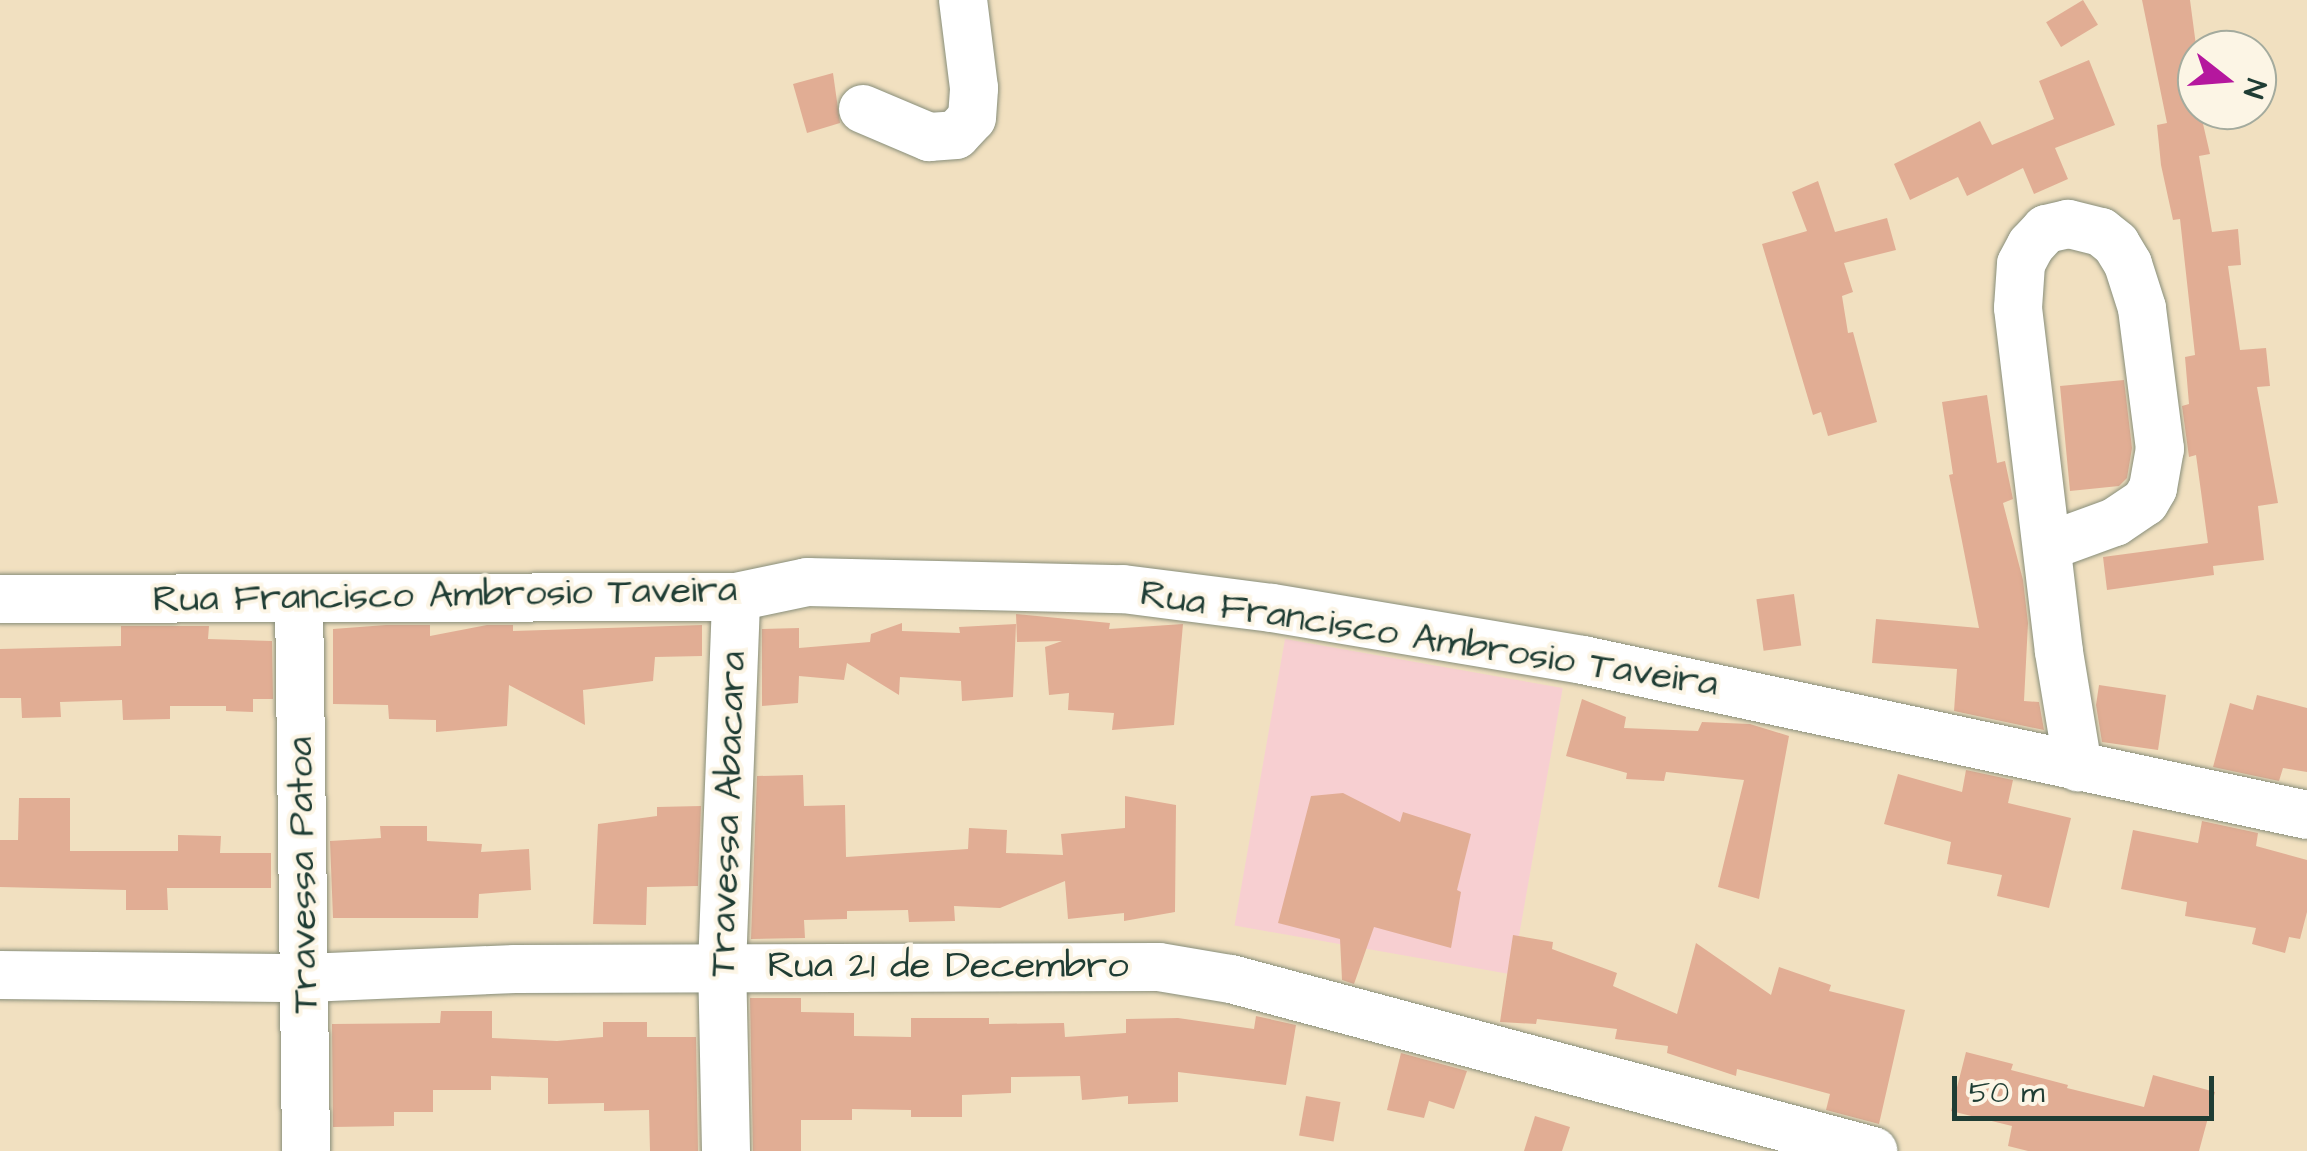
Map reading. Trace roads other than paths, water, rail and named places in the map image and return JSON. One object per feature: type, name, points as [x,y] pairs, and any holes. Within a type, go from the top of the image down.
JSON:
[{"type":"street","points":[[863,109],[929,137],[956,135],[972,118],[974,88],[962,0]]},
{"type":"street","points":[[2049,546],[2115,522],[2145,502],[2153,488],[2160,450],[2142,308],[2128,264],[2116,244],[2101,232],[2068,224],[2046,230],[2031,245],[2021,264],[2018,308],[2049,546],[2078,768]]},
{"type":"street","name":"Rua Francisco Ambrosio Taveira","points":[[0,599],[736,597],[807,582],[892,581],[1090,588],[1183,596],[1583,660],[1892,723],[2078,768],[2307,815]]},
{"type":"street","name":"Travessa Abacara","points":[[726,1151],[722,967],[736,597]]},
{"type":"street","name":"Travessa Patoa","points":[[299,598],[307,978],[306,1151]]},
{"type":"street","name":"Rua 21 de Decembro","points":[[0,975],[307,978],[515,969],[1158,967],[1231,979],[1873,1151]]}]
